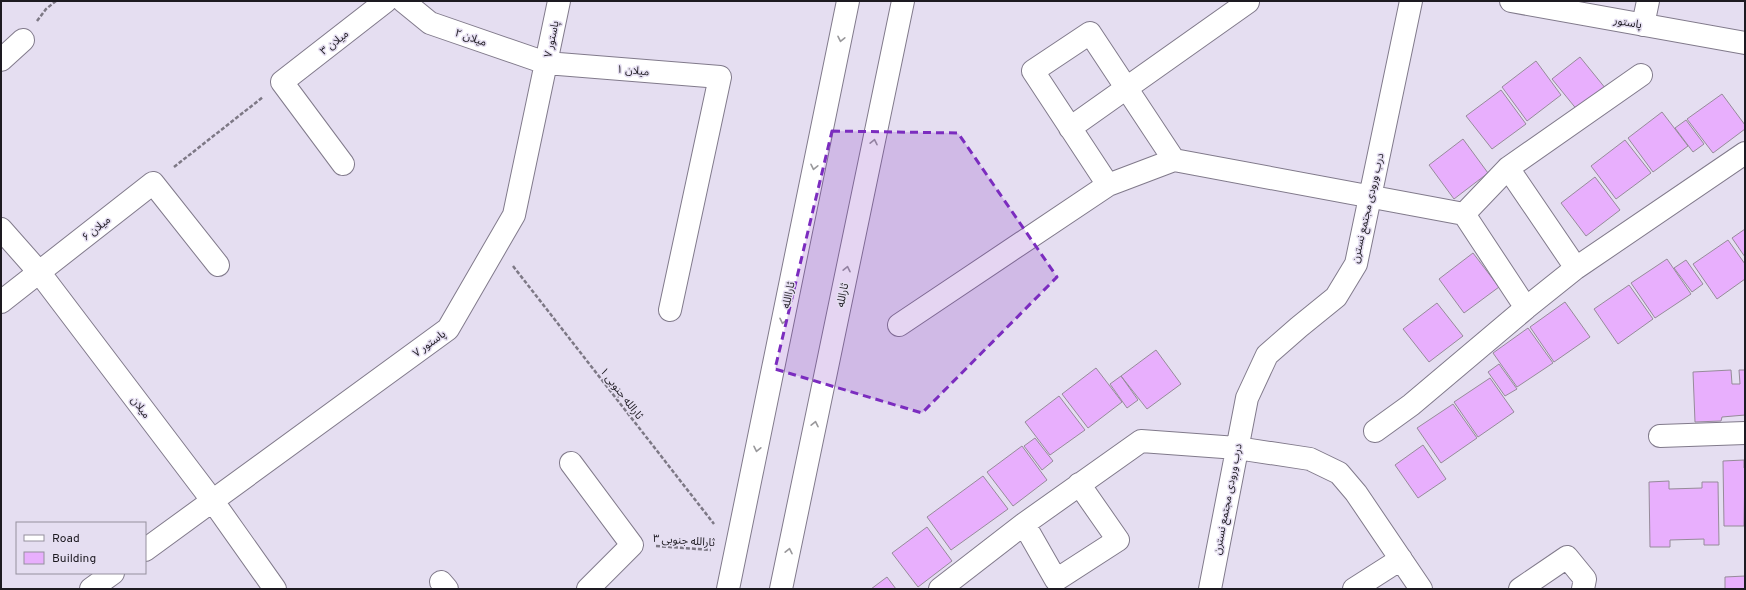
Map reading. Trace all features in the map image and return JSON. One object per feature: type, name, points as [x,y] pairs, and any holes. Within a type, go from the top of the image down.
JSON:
[{"type":"street","name":"میلان ۳","points":[[282,82],[386,1]]},
{"type":"street","name":"میلان ۲","points":[[403,1],[430,23],[546,63]]},
{"type":"street","name":"پاستور ۷","points":[[146,549],[448,330],[514,215],[559,1]]},
{"type":"street","name":"ثاراالله","points":[[728,589],[848,1]]},
{"type":"street","name":"ثارالله","points":[[781,589],[903,1]]},
{"type":"street","name":"درب ورودی مجتمع نسترن","points":[[1210,589],[1247,398],[1267,355],[1336,297],[1356,264],[1411,1]]},
{"type":"street","name":"پاستور","points":[[1511,1],[1745,43]]},
{"type":"street","points":[[1643,25],[1648,1]]},
{"type":"street","points":[[1070,128],[1248,2]]},
{"type":"street","points":[[1108,185],[1033,71],[1090,33],[1174,160]]},
{"type":"street","points":[[1,60],[23,40]]},
{"type":"street","name":"میلان ۱","points":[[546,63],[720,77],[670,310]]},
{"type":"street","points":[[1464,214],[1508,168],[1641,75]]},
{"type":"street","points":[[282,82],[343,164]]},
{"type":"street","points":[[1375,431],[1411,405],[1576,268],[1745,153]]},
{"type":"street","points":[[898,325],[1108,185],[1174,160],[1464,214],[1526,308]]},
{"type":"street","points":[[1508,168],[1576,268]]},
{"type":"street","points":[[153,183],[218,265]]},
{"type":"street","name":"میلان ۶","points":[[1,302],[153,183]]},
{"type":"street","name":"میلان","points":[[1,229],[39,272],[212,500],[275,589]]},
{"type":"street","points":[[1660,436],[1745,433]]},
{"type":"street","points":[[940,589],[1024,524],[1141,441],[1237,448],[1310,459],[1339,473],[1356,493],[1421,589]]},
{"type":"street","points":[[570,463],[632,545],[588,589]]},
{"type":"street","points":[[1024,524],[1056,580],[1118,540],[1079,484]]},
{"type":"street","points":[[1520,589],[1567,557],[1585,579],[1583,589]]},
{"type":"street","points":[[1354,589],[1401,559]]},
{"type":"street","points":[[91,589],[112,574]]},
{"type":"path","points":[[153,183],[282,82]]},
{"type":"path","name":"ثارالله جنوبی ۱","points":[[497,245],[736,551]]},
{"type":"path","name":"ثارالله جنوبی ۳","points":[[632,545],[736,551]]},
{"type":"highlighted area","points":[[832,131],[958,133],[1057,277],[922,413],[775,369]]},
{"type":"building","points":[[1580,57],[1606,89],[1578,111],[1552,79]]},
{"type":"building","points":[[1536,61],[1561,95],[1527,121],[1502,87]]},
{"type":"building","points":[[1501,90],[1526,124],[1492,149],[1466,116]]},
{"type":"building","points":[[1722,94],[1745,125],[1745,129],[1713,153],[1687,119]]},
{"type":"building","points":[[1662,112],[1688,146],[1653,172],[1628,138]]},
{"type":"building","points":[[1686,120],[1704,144],[1693,152],[1675,128]]},
{"type":"building","points":[[1463,139],[1488,173],[1454,199],[1429,165]]},
{"type":"building","points":[[1625,140],[1651,173],[1616,199],[1591,166]]},
{"type":"building","points":[[1595,177],[1620,210],[1586,236],[1561,203]]},
{"type":"building","points":[[1745,229],[1745,257],[1732,238]]},
{"type":"building","points":[[1728,240],[1745,264],[1745,279],[1717,299],[1693,264]]},
{"type":"building","points":[[1473,253],[1499,287],[1464,313],[1439,279]]},
{"type":"building","points":[[1667,259],[1691,294],[1655,318],[1631,283]]},
{"type":"building","points":[[1686,260],[1703,284],[1692,292],[1674,268]]},
{"type":"building","points":[[1629,285],[1653,319],[1618,344],[1594,309]]},
{"type":"building","points":[[1565,302],[1590,337],[1554,362],[1530,327]]},
{"type":"building","points":[[1437,303],[1463,336],[1429,362],[1403,329]]},
{"type":"building","points":[[1528,328],[1553,363],[1517,387],[1493,353]]},
{"type":"building","points":[[1156,350],[1181,384],[1147,409],[1121,376]]},
{"type":"building","points":[[1499,364],[1517,389],[1505,396],[1488,372]]},
{"type":"building","points":[[1096,368],[1122,402],[1088,428],[1062,394]]},
{"type":"building","points":[[1731,370],[1732,384],[1740,384],[1739,370],[1745,370],[1745,415],[1722,417],[1721,421],[1695,422],[1693,372]]},
{"type":"building","points":[[1121,376],[1138,400],[1127,408],[1110,384]]},
{"type":"building","points":[[1490,378],[1514,412],[1478,437],[1454,402]]},
{"type":"building","points":[[1059,396],[1085,430],[1050,455],[1025,422]]},
{"type":"building","points":[[1453,404],[1477,438],[1441,463],[1417,428]]},
{"type":"building","points":[[1035,438],[1053,461],[1042,470],[1024,446]]},
{"type":"building","points":[[1423,445],[1446,479],[1418,498],[1395,465]]},
{"type":"building","points":[[1022,446],[1047,480],[1013,506],[987,472]]},
{"type":"building","points":[[1744,460],[1744,526],[1724,526],[1723,461]]},
{"type":"building","points":[[983,476],[1008,509],[951,550],[927,517]]},
{"type":"building","points":[[1669,481],[1669,489],[1702,488],[1702,482],[1718,482],[1719,545],[1704,545],[1704,539],[1670,540],[1670,547],[1650,547],[1649,482]]},
{"type":"building","points":[[927,527],[952,561],[918,587],[892,553]]},
{"type":"building","points":[[1745,576],[1745,589],[1725,589],[1725,577]]},
{"type":"building","points":[[887,577],[896,589],[871,589]]}]
